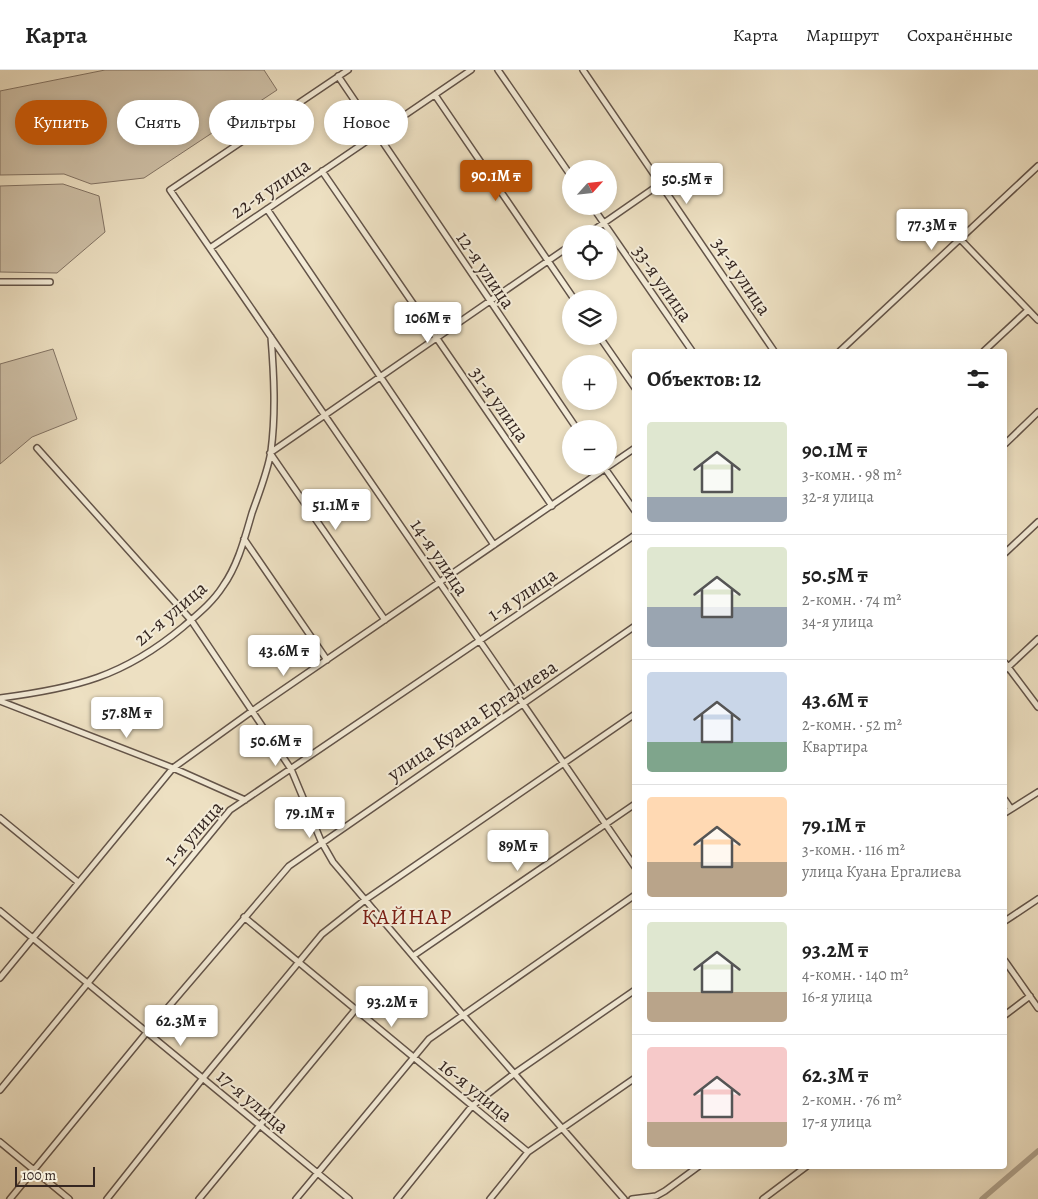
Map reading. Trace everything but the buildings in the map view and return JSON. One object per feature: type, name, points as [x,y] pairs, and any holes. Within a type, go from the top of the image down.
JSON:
[{"type":"street","points":[[338,76],[348,70]]},
{"type":"street","name":"22-я улица","points":[[408,113],[471,70]]},
{"type":"street","points":[[498,70],[562,163]]},
{"type":"street","name":"34-я улица","points":[[582,70],[773,349]]},
{"type":"street","name":"12-я улица","points":[[338,76],[353,100]]},
{"type":"street","name":"14-я улица","points":[[338,76],[170,190],[632,863]]},
{"type":"street","points":[[435,95],[568,290]]},
{"type":"street","name":"22-я улица","points":[[210,248],[361,145]]},
{"type":"street","name":"12-я улица","points":[[383,145],[571,420]]},
{"type":"street","points":[[842,349],[1038,166]]},
{"type":"street","name":"31-я улица","points":[[322,171],[552,506]]},
{"type":"street","points":[[601,225],[660,184]]},
{"type":"street","points":[[267,208],[494,545]]},
{"type":"street","name":"33-я улица","points":[[598,215],[691,349]]},
{"type":"street","points":[[960,239],[1038,320]]},
{"type":"street","points":[[385,620],[270,453],[562,251]]},
{"type":"street","points":[[0,282],[50,282]]},
{"type":"street","points":[[986,349],[1028,310]]},
{"type":"street","name":"21-я улица","points":[[0,699],[66,688],[112,673],[159,647],[208,605],[224,586],[244,539],[270,453],[274,398],[271,337]]},
{"type":"street","points":[[605,345],[632,384]]},
{"type":"street","points":[[1007,442],[1038,412]]},
{"type":"street","points":[[37,448],[191,620],[291,769],[322,842],[333,862],[463,1015],[624,1199]]},
{"type":"street","points":[[617,460],[632,450]]},
{"type":"street","points":[[0,978],[173,768],[252,711],[594,475]]},
{"type":"street","points":[[609,475],[632,508]]},
{"type":"street","points":[[1007,551],[1038,522]]},
{"type":"street","name":"1-я улица","points":[[0,1090],[230,810],[632,537]]},
{"type":"street","points":[[244,539],[327,660]]},
{"type":"street","name":"улица Куана Ергалиева","points":[[10,1199],[147,1032],[289,866],[632,628]]},
{"type":"street","points":[[1007,666],[1038,639]]},
{"type":"street","points":[[1007,668],[1038,707]]},
{"type":"street","points":[[0,699],[173,768],[245,800]]},
{"type":"street","points":[[107,1199],[203,1078],[322,934],[364,900],[632,716]]},
{"type":"street","points":[[1007,812],[1038,792]]},
{"type":"street","points":[[1007,803],[1011,809]]},
{"type":"street","points":[[413,956],[632,806]]},
{"type":"street","points":[[0,818],[78,882]]},
{"type":"street","points":[[296,1199],[428,1039],[632,897]]},
{"type":"street","points":[[1007,920],[1038,899]]},
{"type":"street","name":"17-я улица","points":[[0,911],[349,1199]]},
{"type":"street","name":"16-я улица","points":[[244,917],[412,1058],[528,1152]]},
{"type":"street","points":[[1007,964],[1038,1008]]},
{"type":"street","points":[[397,1199],[472,1106],[515,1073],[632,992]]},
{"type":"street","points":[[1007,1013],[1030,996]]},
{"type":"street","points":[[199,1199],[355,1010]]},
{"type":"street","points":[[490,1199],[528,1152],[632,1080]]},
{"type":"street","points":[[0,1142],[69,1199]]},
{"type":"street","points":[[632,1199],[656,1196],[665,1192],[695,1169]]},
{"type":"street","points":[[764,1199],[802,1169]]},
{"type":"shaded area","points":[[105,70],[264,70],[277,90],[262,100],[209,100],[209,135],[199,142],[199,100],[117,100],[117,145],[194,145],[144,178],[91,184],[64,174],[0,175],[0,91]]},
{"type":"shaded area","points":[[63,184],[99,196],[105,232],[57,273],[0,272],[0,186]]},
{"type":"shaded area","points":[[53,349],[77,419],[32,437],[0,464],[0,364]]},
{"type":"waterway","points":[[982,1199],[1038,1151]]},
{"type":"district","name":"ҚАЙНАР","points":[[407,916]]}]
